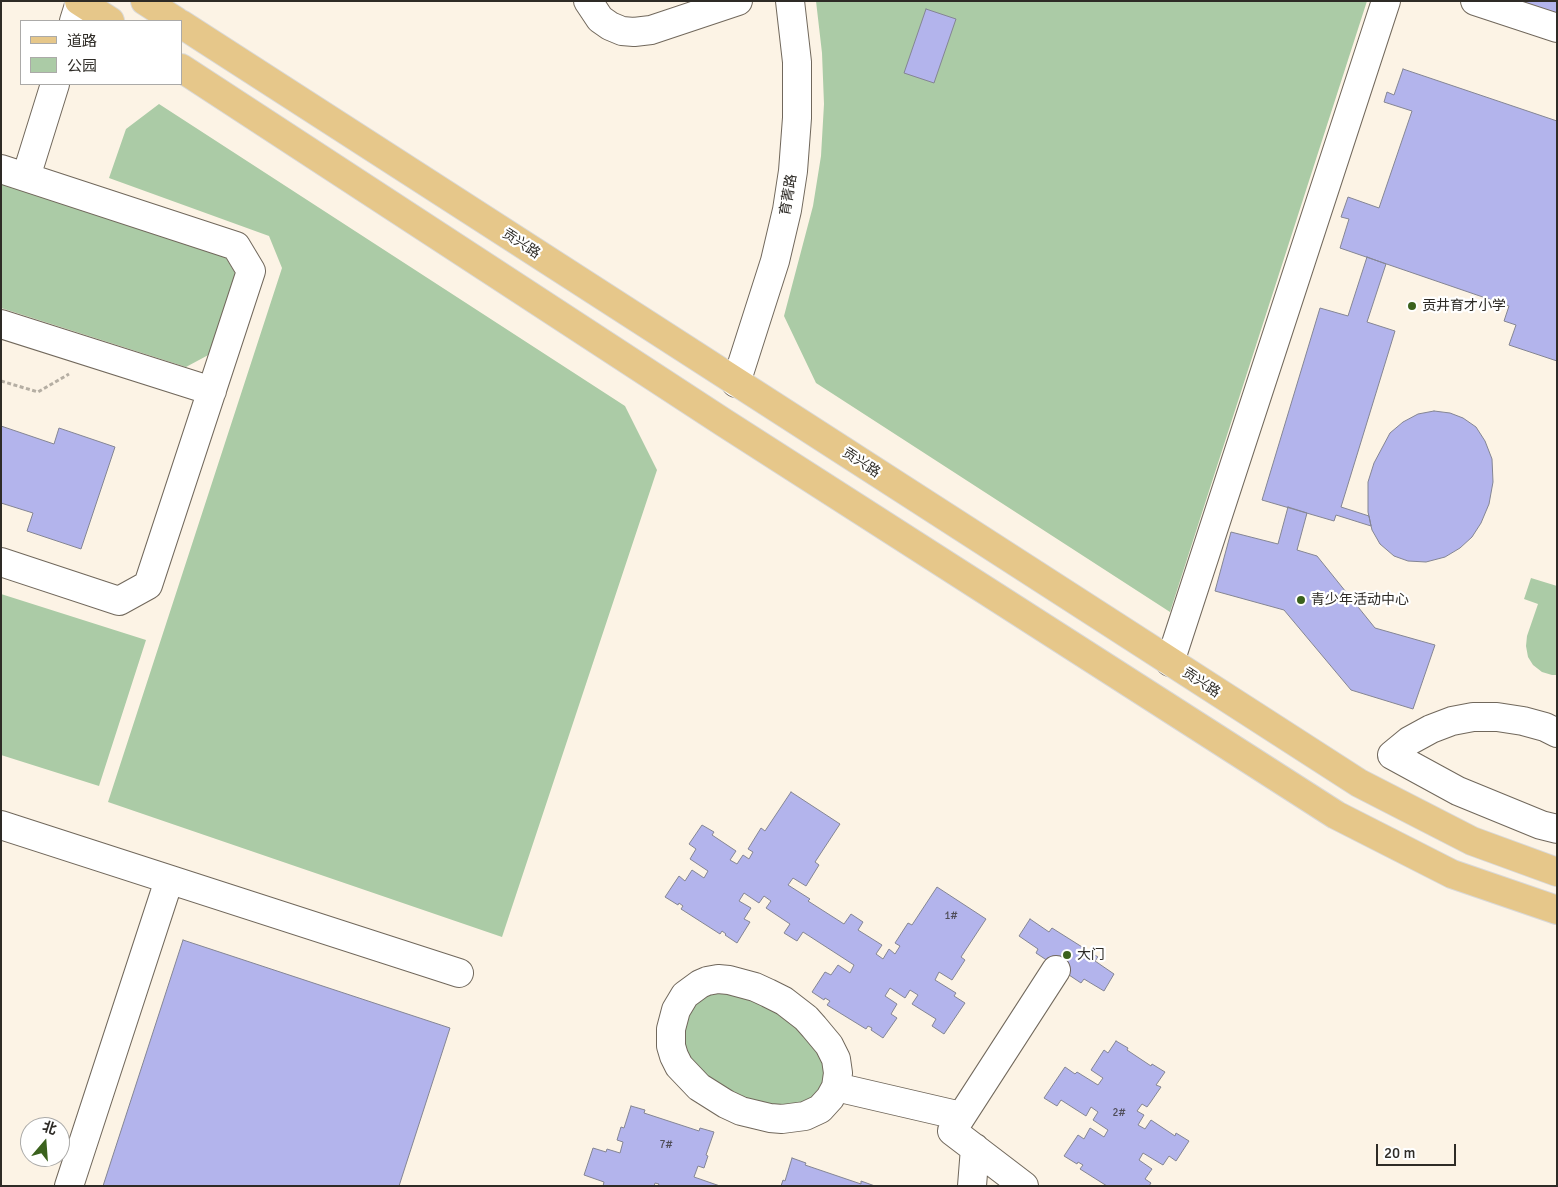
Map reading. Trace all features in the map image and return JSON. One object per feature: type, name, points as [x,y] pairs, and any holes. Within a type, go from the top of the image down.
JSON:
[{"type":"main road","points":[[146,1],[174,20]]},
{"type":"main road","points":[[80,2],[108,20]]},
{"type":"main road","name":"贡兴路","points":[[182,25],[1359,783],[1472,841],[1557,872]]},
{"type":"main road","points":[[182,69],[722,422],[1336,815],[1452,874],[1557,910]]},
{"type":"street","points":[[588,1],[600,19],[610,26],[622,31],[634,32],[651,30],[738,1]]},
{"type":"street","name":"育菁路","points":[[736,382],[774,261],[787,210],[793,171],[798,118],[797,62],[790,1]]},
{"type":"street","points":[[1170,662],[1386,1]]},
{"type":"street","points":[[1475,1],[1557,28]]},
{"type":"street","points":[[74,20],[80,2]]},
{"type":"street","points":[[1,562],[119,601],[148,585],[251,272],[236,246],[14,173],[55,85]]},
{"type":"street","points":[[1,324],[212,391]]},
{"type":"street","points":[[1557,733],[1545,726],[1523,721],[1497,717],[1472,717],[1431,729],[1409,741],[1392,755],[1458,791],[1541,825],[1557,829]]},
{"type":"street","points":[[1,826],[458,973]]},
{"type":"street","points":[[69,1186],[168,880]]},
{"type":"street","points":[[1024,1186],[952,1131],[1056,970]]},
{"type":"street","points":[[718,979],[730,980],[768,993],[784,1001],[806,1018],[829,1046],[834,1053],[837,1066],[836,1087],[830,1098],[820,1109],[805,1116],[782,1119],[770,1118],[741,1111],[726,1104],[699,1087],[679,1066],[671,1046],[671,1029],[676,1010],[685,995],[707,981],[718,979]]},
{"type":"street","points":[[836,1087],[961,1116]]},
{"type":"street","points":[[972,1186],[975,1148]]},
{"type":"path","points":[[1,381],[38,392],[100,355]]},
{"type":"green space","points":[[816,1],[1367,1],[1170,612],[816,383],[784,316],[813,206],[821,156],[824,104],[822,53]]},
{"type":"green space","points":[[159,104],[625,406],[657,470],[502,937],[108,802],[282,268],[269,236],[109,178],[126,129]]},
{"type":"green space","points":[[1,184],[223,253],[237,276],[212,353],[186,367],[1,308]]},
{"type":"green space","points":[[1531,578],[1557,586],[1557,675],[1542,672],[1533,665],[1528,657],[1527,636],[1538,604],[1524,599]]},
{"type":"green space","points":[[1,594],[146,640],[99,786],[1,755]]},
{"type":"green space","points":[[718,992],[746,997],[767,1006],[786,1017],[798,1028],[820,1054],[826,1072],[821,1090],[805,1104],[789,1106],[765,1105],[724,1090],[706,1077],[689,1059],[684,1050],[683,1037],[690,1010],[698,1000],[708,994]]},
{"type":"building","points":[[1513,1],[1557,1],[1557,15]]},
{"type":"building","points":[[926,9],[956,19],[934,83],[904,73]]},
{"type":"building","points":[[1403,69],[1557,121],[1557,361],[1509,345],[1516,325],[1504,321],[1509,306],[1340,248],[1349,219],[1341,217],[1348,197],[1379,208],[1412,111],[1384,102],[1387,92],[1394,95]]},
{"type":"building","points":[[1367,257],[1386,264],[1367,322],[1395,331],[1341,507],[1369,516],[1371,526],[1336,515],[1334,521],[1262,500],[1320,308],[1348,316]]},
{"type":"building","points":[[1434,411],[1450,413],[1463,418],[1476,427],[1485,441],[1492,459],[1493,482],[1489,504],[1481,523],[1472,537],[1460,548],[1445,557],[1426,562],[1408,561],[1394,556],[1380,544],[1372,530],[1368,512],[1368,482],[1374,463],[1390,433],[1403,422],[1418,414]]},
{"type":"building","points":[[1,426],[54,444],[59,428],[115,447],[81,549],[27,531],[33,513],[1,503]]},
{"type":"building","name":"青少年活动中心","points":[[1288,507],[1307,513],[1297,550],[1317,556],[1375,628],[1435,645],[1413,709],[1351,690],[1284,610],[1215,591],[1231,532],[1278,544]]},
{"type":"building","points":[[791,792],[840,824],[815,862],[819,865],[806,886],[793,878],[788,885],[810,899],[808,901],[844,924],[851,914],[863,922],[858,930],[882,945],[876,954],[883,959],[889,949],[895,954],[900,946],[895,943],[908,923],[912,925],[937,887],[986,919],[961,957],[965,960],[952,980],[939,972],[935,980],[956,993],[954,996],[965,1003],[944,1034],[932,1026],[936,1019],[912,1004],[918,995],[910,990],[905,998],[890,988],[885,996],[897,1004],[891,1014],[897,1018],[883,1038],[871,1030],[872,1028],[868,1026],[866,1029],[827,1005],[830,1001],[825,998],[824,1000],[812,992],[825,972],[831,975],[838,965],[850,973],[854,965],[803,932],[797,941],[784,933],[790,924],[766,908],[771,901],[764,896],[759,903],[744,893],[739,901],[751,908],[744,919],[750,922],[737,943],[722,931],[720,934],[681,909],[683,906],[679,903],[678,905],[665,897],[679,876],[685,881],[692,870],[704,878],[708,871],[690,859],[696,849],[689,844],[702,825],[714,832],[712,835],[736,851],[730,860],[737,864],[743,855],[749,859],[753,852],[748,849],[761,828],[765,831]]},
{"type":"building","name":"大门","points":[[1030,919],[1049,932],[1052,928],[1098,957],[1095,961],[1114,974],[1104,991],[1084,979],[1081,983],[1036,953],[1038,949],[1019,936]]},
{"type":"building","points":[[183,940],[450,1028],[399,1186],[103,1186]]},
{"type":"building","points":[[1116,1041],[1151,1066],[1152,1064],[1165,1072],[1156,1085],[1161,1087],[1150,1103],[1147,1107],[1142,1104],[1137,1111],[1144,1115],[1138,1125],[1145,1129],[1151,1120],[1175,1136],[1176,1133],[1189,1141],[1176,1161],[1169,1156],[1163,1165],[1143,1153],[1139,1160],[1152,1169],[1145,1179],[1151,1183],[1149,1186],[1107,1186],[1080,1169],[1083,1165],[1078,1162],[1077,1164],[1064,1156],[1078,1135],[1084,1139],[1090,1128],[1104,1137],[1108,1130],[1093,1120],[1098,1112],[1091,1107],[1086,1116],[1061,1100],[1057,1106],[1044,1098],[1065,1067],[1098,1085],[1103,1078],[1091,1070],[1104,1050],[1108,1053]]},
{"type":"building","points":[[631,1106],[645,1110],[644,1113],[699,1131],[700,1128],[714,1132],[706,1155],[708,1156],[704,1168],[698,1166],[694,1177],[720,1186],[658,1186],[659,1184],[655,1183],[654,1186],[603,1186],[604,1182],[584,1175],[593,1148],[606,1152],[607,1149],[620,1153],[623,1142],[617,1140],[621,1127],[624,1128]]},
{"type":"building","points":[[792,1158],[806,1163],[805,1165],[861,1184],[861,1181],[875,1186],[781,1186],[783,1180],[785,1181]]},
{"type":"place","name":"贡井育才小学","points":[[1412,306]]},
{"type":"place","name":"青少年活动中心","points":[[1301,600]]},
{"type":"place","name":"大门","points":[[1067,955]]}]
